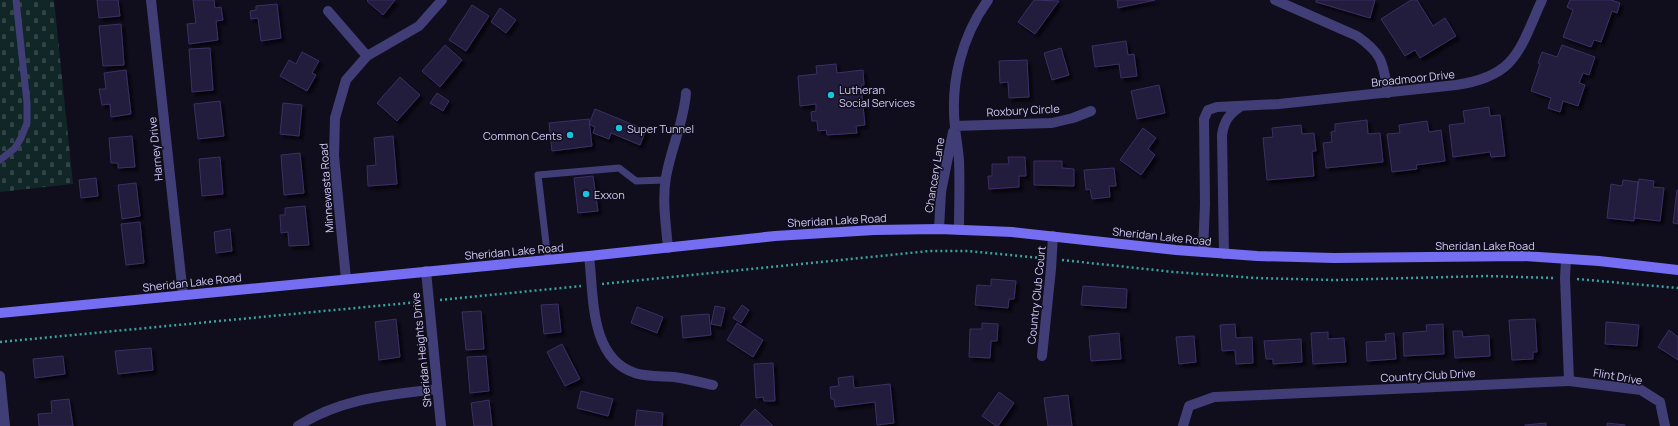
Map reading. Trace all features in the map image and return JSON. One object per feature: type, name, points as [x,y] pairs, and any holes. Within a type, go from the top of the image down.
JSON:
[{"type":"main road","name":"Sheridan Lake Road","points":[[0,313],[846,230],[938,229],[1053,236],[1224,254],[1334,258],[1493,255],[1566,259],[1678,270]]},
{"type":"street","name":"Harney Drive","points":[[152,0],[183,295]]},
{"type":"street","name":"Minnewasta Road","points":[[346,279],[334,156],[335,118],[346,80],[367,56],[418,26],[442,0]]},
{"type":"street","name":"Chancery Lane","points":[[958,230],[959,161],[954,126],[954,97],[960,59],[965,41],[973,23],[988,0]]},
{"type":"street","points":[[1275,0],[1357,36],[1369,44],[1376,51],[1381,61],[1388,93]]},
{"type":"street","name":"Broadmoor Drive","points":[[1202,252],[1205,204],[1204,118],[1208,110],[1227,106],[1279,104],[1388,93],[1470,83],[1492,76],[1510,63],[1518,52],[1542,0]]},
{"type":"street","points":[[328,11],[367,56]]},
{"type":"street","points":[[668,248],[665,216],[665,180],[684,114],[686,93]]},
{"type":"street","points":[[1224,254],[1223,125],[1232,112],[1242,106]]},
{"type":"street","name":"Roxbury Circle","points":[[954,126],[1052,123],[1067,120],[1091,111]]},
{"type":"street","name":"Chancery Lane","points":[[938,229],[941,192],[954,126]]},
{"type":"street","name":"Country Club Court","points":[[1042,356],[1053,236]]},
{"type":"street","points":[[589,256],[595,314],[602,344],[607,352],[623,367],[641,375],[676,377],[713,385]]},
{"type":"street","points":[[1566,259],[1564,278],[1568,380]]},
{"type":"street","name":"Sheridan Heights Drive","points":[[426,271],[441,426]]},
{"type":"street","points":[[0,376],[5,426]]},
{"type":"street","name":"Country Club Drive","points":[[1183,426],[1189,406],[1214,397],[1568,380]]},
{"type":"street","name":"Flint Drive","points":[[1568,380],[1641,390],[1660,402],[1666,426]]},
{"type":"street","points":[[298,426],[334,407],[357,400],[437,388]]},
{"type":"lane","points":[[0,160],[15,148],[27,123],[27,103],[16,0]]},
{"type":"lane","points":[[548,260],[538,176],[619,168],[636,181],[665,180]]},
{"type":"path","points":[[0,342],[929,251],[968,251],[1174,272],[1256,278],[1335,280],[1486,276],[1564,278],[1624,282],[1678,288]]},
{"type":"green space","points":[[0,0],[54,0],[73,184],[0,192]]},
{"type":"building","points":[[97,0],[118,0],[120,16],[99,18]]},
{"type":"building","points":[[193,0],[214,0],[215,8],[221,7],[223,20],[216,21],[218,40],[189,44],[187,24],[196,23]]},
{"type":"building","points":[[395,0],[383,15],[367,1]]},
{"type":"building","points":[[1034,0],[1059,1],[1035,34],[1018,22]]},
{"type":"building","points":[[1117,0],[1155,0],[1118,8]]},
{"type":"building","points":[[1316,0],[1375,0],[1370,18],[1316,2]]},
{"type":"building","points":[[1411,0],[1417,0],[1433,26],[1445,18],[1456,36],[1420,58],[1415,50],[1405,56],[1381,19]]},
{"type":"building","points":[[1570,0],[1611,0],[1620,3],[1617,13],[1612,11],[1601,42],[1594,40],[1591,47],[1563,37],[1573,10],[1567,7]]},
{"type":"building","points":[[277,4],[281,38],[261,41],[258,18],[251,19],[250,11],[256,10],[256,6]]},
{"type":"building","points":[[472,5],[489,16],[466,51],[449,40]]},
{"type":"building","points":[[500,8],[516,20],[506,33],[491,22]]},
{"type":"building","points":[[121,24],[124,65],[103,66],[99,26]]},
{"type":"building","points":[[1126,41],[1128,55],[1134,54],[1137,76],[1121,78],[1119,64],[1095,67],[1092,46]]},
{"type":"building","points":[[445,45],[462,60],[440,87],[422,71]]},
{"type":"building","points":[[1562,45],[1595,57],[1589,75],[1583,73],[1579,83],[1585,85],[1578,106],[1563,101],[1560,112],[1548,108],[1551,98],[1531,91],[1540,64],[1538,63],[1542,52],[1557,57]]},
{"type":"building","points":[[210,48],[213,90],[192,92],[189,49]]},
{"type":"building","points":[[1061,48],[1069,75],[1052,80],[1044,53]]},
{"type":"building","points":[[302,52],[319,61],[312,73],[316,75],[307,91],[280,76],[289,60],[296,64]]},
{"type":"building","points":[[1027,60],[1029,97],[1009,98],[1008,82],[1000,83],[999,61]]},
{"type":"building","name":"Lutheran Social Services","points":[[836,64],[837,73],[863,70],[864,85],[861,85],[865,125],[856,126],[857,133],[827,135],[826,130],[818,131],[817,121],[812,121],[811,112],[816,111],[816,104],[800,106],[798,76],[817,74],[816,66]]},
{"type":"building","points":[[126,70],[131,114],[111,117],[110,104],[102,105],[99,89],[106,89],[104,73]]},
{"type":"building","points":[[400,77],[420,95],[397,121],[377,103]]},
{"type":"building","points":[[1159,85],[1165,113],[1137,119],[1131,91]]},
{"type":"building","points":[[437,93],[449,101],[443,111],[430,103]]},
{"type":"building","points":[[220,101],[224,136],[198,139],[194,104]]},
{"type":"building","points":[[283,103],[302,105],[299,136],[280,134]]},
{"type":"building","points":[[1489,107],[1490,116],[1500,115],[1505,156],[1491,157],[1490,152],[1453,157],[1449,125],[1465,123],[1463,111]]},
{"type":"building","name":"Super Tunnel","points":[[595,109],[646,130],[640,145],[611,133],[609,139],[593,133],[595,127],[589,124]]},
{"type":"building","name":"Common Cents","points":[[589,119],[592,146],[552,151],[549,123]]},
{"type":"building","points":[[1367,120],[1368,134],[1380,133],[1383,162],[1326,168],[1323,143],[1332,142],[1331,132],[1335,131],[1335,124]]},
{"type":"building","points":[[1427,121],[1429,132],[1441,130],[1445,161],[1416,165],[1417,169],[1392,172],[1387,134],[1400,133],[1399,125]]},
{"type":"building","points":[[1301,125],[1302,134],[1314,133],[1316,151],[1312,151],[1314,176],[1267,180],[1263,138],[1273,137],[1272,128]]},
{"type":"building","points":[[1143,128],[1156,138],[1148,149],[1155,155],[1141,175],[1120,160]]},
{"type":"building","points":[[132,136],[135,167],[118,168],[118,163],[111,163],[109,138]]},
{"type":"building","points":[[393,136],[397,184],[368,186],[367,166],[376,165],[374,138]]},
{"type":"building","points":[[300,153],[304,193],[284,195],[281,155]]},
{"type":"building","points":[[220,157],[223,194],[202,196],[199,159]]},
{"type":"building","points":[[1008,157],[1025,157],[1026,176],[1019,176],[1019,187],[989,189],[988,176],[992,176],[992,164],[1009,164]]},
{"type":"building","points":[[1034,161],[1062,161],[1062,168],[1074,169],[1074,186],[1034,185]]},
{"type":"building","points":[[1114,168],[1116,186],[1109,186],[1110,197],[1092,199],[1090,189],[1086,190],[1084,170]]},
{"type":"building","name":"Exxon","points":[[593,176],[598,211],[578,213],[574,178]]},
{"type":"building","points":[[96,178],[98,196],[81,198],[79,180]]},
{"type":"building","points":[[1639,179],[1654,181],[1653,187],[1664,188],[1660,221],[1634,218]]},
{"type":"building","points":[[1623,180],[1638,182],[1634,221],[1607,218],[1611,184],[1622,186]]},
{"type":"building","points":[[136,183],[140,216],[122,219],[118,185]]},
{"type":"building","points":[[1678,190],[1678,224],[1673,223]]},
{"type":"building","points":[[305,206],[309,245],[289,246],[288,232],[281,233],[280,215],[285,215],[285,208]]},
{"type":"building","points":[[140,222],[144,263],[126,265],[121,224]]},
{"type":"building","points":[[230,229],[232,251],[216,253],[214,232]]},
{"type":"building","points":[[991,279],[1016,281],[1014,299],[1009,299],[1008,308],[975,305],[977,285],[991,286]]},
{"type":"building","points":[[1083,286],[1127,289],[1126,308],[1081,305]]},
{"type":"building","points":[[558,304],[561,332],[544,334],[541,305]]},
{"type":"building","points":[[742,305],[749,310],[741,323],[733,318]]},
{"type":"building","points":[[715,306],[725,308],[721,326],[711,324]]},
{"type":"building","points":[[637,307],[663,317],[657,333],[631,323]]},
{"type":"building","points":[[481,311],[484,349],[466,350],[462,312]]},
{"type":"building","points":[[709,314],[711,335],[683,338],[681,316]]},
{"type":"building","points":[[396,319],[400,357],[379,360],[375,322]]},
{"type":"building","points":[[1535,319],[1537,352],[1533,352],[1533,359],[1512,360],[1509,320]]},
{"type":"building","points":[[1606,322],[1639,325],[1637,346],[1605,344]]},
{"type":"building","points":[[737,323],[763,340],[753,357],[727,340]]},
{"type":"building","points":[[982,323],[998,324],[997,341],[991,341],[990,358],[969,357],[970,329],[982,329]]},
{"type":"building","points":[[1235,324],[1236,338],[1252,337],[1253,363],[1236,364],[1235,350],[1222,351],[1220,325]]},
{"type":"building","points":[[1443,324],[1444,354],[1404,356],[1403,333],[1427,331],[1426,325]]},
{"type":"building","points":[[1669,330],[1678,337],[1678,360],[1658,347]]},
{"type":"building","points":[[1453,331],[1462,331],[1463,337],[1489,335],[1490,356],[1455,358]]},
{"type":"building","points":[[1328,332],[1328,339],[1344,338],[1346,362],[1313,364],[1311,333]]},
{"type":"building","points":[[1119,333],[1121,359],[1091,361],[1089,336]]},
{"type":"building","points":[[1394,333],[1396,359],[1367,361],[1366,342],[1386,341],[1385,334]]},
{"type":"building","points":[[1194,336],[1196,362],[1179,364],[1176,337]]},
{"type":"building","points":[[1301,339],[1302,362],[1273,364],[1273,359],[1266,359],[1264,341]]},
{"type":"building","points":[[562,344],[580,379],[565,386],[547,352]]},
{"type":"building","points":[[151,348],[153,370],[118,374],[115,351]]},
{"type":"building","points":[[63,356],[65,374],[35,378],[33,359]]},
{"type":"building","points":[[486,356],[489,391],[470,393],[467,357]]},
{"type":"building","points":[[773,363],[775,401],[764,401],[763,397],[756,398],[754,364]]},
{"type":"building","points":[[853,376],[854,388],[890,384],[894,423],[877,425],[875,402],[835,407],[834,399],[831,399],[830,387],[839,386],[838,378]]},
{"type":"building","points":[[581,391],[613,399],[608,416],[577,408]]},
{"type":"building","points":[[999,392],[1014,403],[998,426],[996,426],[982,416]]},
{"type":"building","points":[[1068,395],[1072,426],[1048,426],[1044,398]]},
{"type":"building","points":[[69,399],[73,426],[39,426],[38,414],[52,413],[51,401]]},
{"type":"building","points":[[489,400],[492,426],[474,426],[471,403]]},
{"type":"building","points":[[755,409],[773,426],[740,426]]},
{"type":"building","points":[[637,410],[663,413],[662,426],[635,426]]},
{"type":"building","points":[[1546,423],[1546,426],[1525,426],[1525,425]]},
{"type":"building","points":[[1607,423],[1625,425],[1625,426],[1607,426]]},
{"type":"place","name":"Lutheran Social Services","points":[[831,95]]},
{"type":"place","name":"Super Tunnel","points":[[619,128]]},
{"type":"place","name":"Common Cents","points":[[570,135]]},
{"type":"place","name":"Exxon","points":[[586,194]]}]
